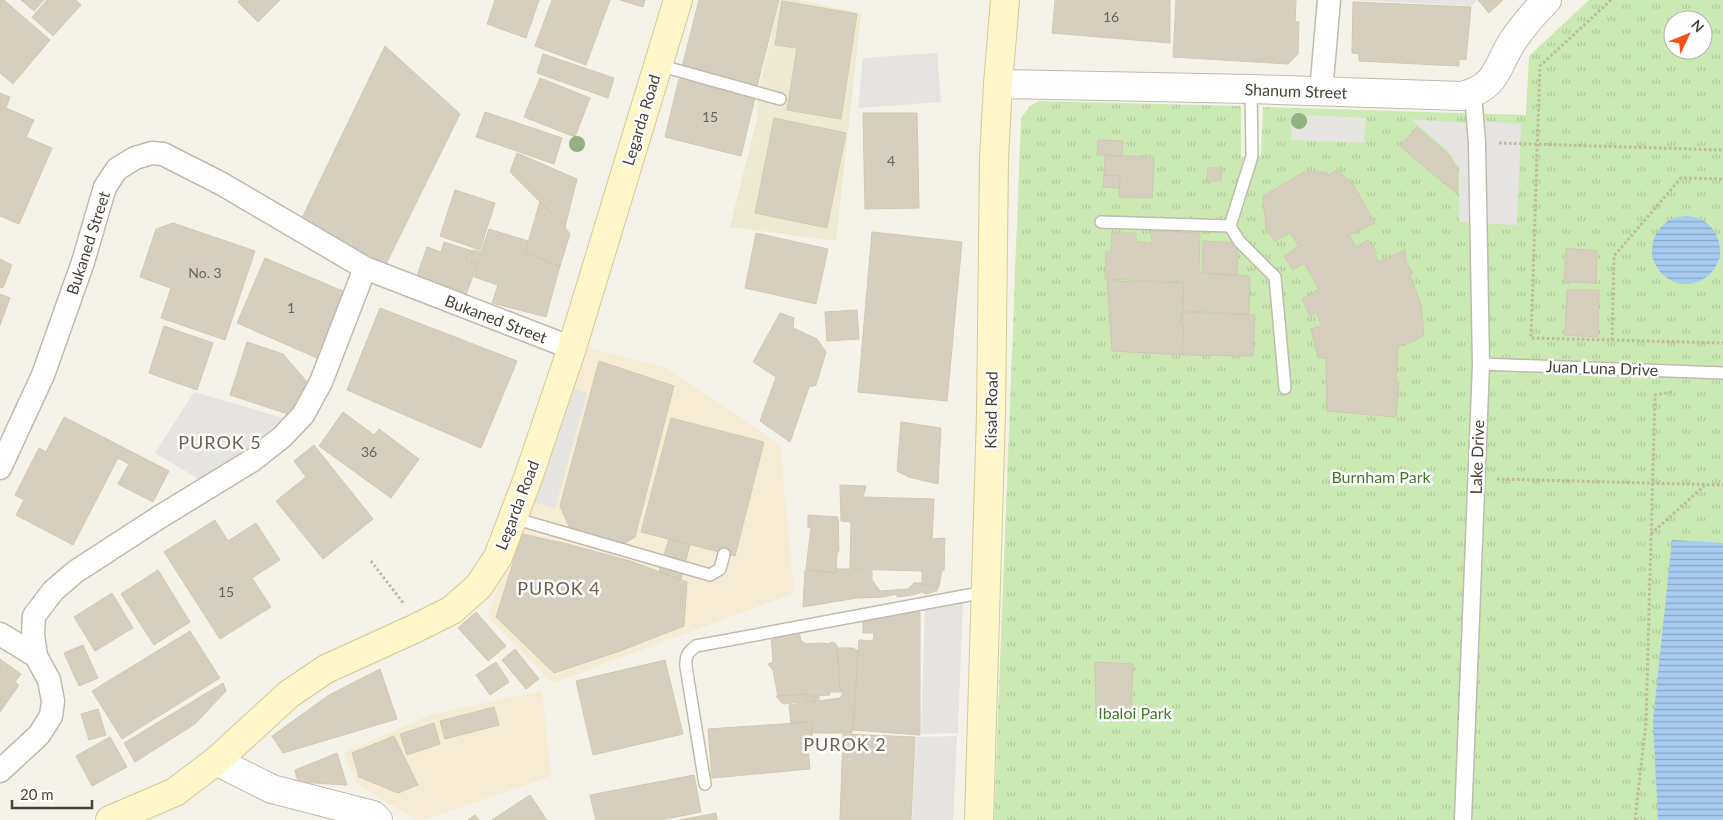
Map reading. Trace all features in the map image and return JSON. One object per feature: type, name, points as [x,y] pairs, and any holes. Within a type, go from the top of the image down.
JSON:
[{"type":"main road","name":"Legarda Road","points":[[110,820],[174,792],[216,761],[289,694],[326,669],[452,610],[479,586],[498,557],[528,478],[572,348],[678,0]]},
{"type":"main road","name":"Kisad Road","points":[[979,820],[991,414],[994,159],[1005,0]]},
{"type":"street","points":[[1321,92],[1329,0]]},
{"type":"street","points":[[1473,93],[1481,90],[1491,81],[1512,43],[1534,13],[1547,0]]},
{"type":"street","name":"Shanum Street","points":[[998,84],[1251,89],[1462,96],[1473,93]]},
{"type":"street","name":"Lake Drive","points":[[1463,820],[1481,364],[1477,143],[1473,93]]},
{"type":"street","name":"Bukaned Street","points":[[0,468],[43,375],[83,262],[105,187],[117,169],[135,158],[152,153],[163,154],[222,184],[365,268],[572,348]]},
{"type":"street","points":[[0,770],[39,735],[52,716],[53,701],[49,680],[36,656],[32,635],[34,616],[54,592],[75,572],[158,518],[253,460],[282,437],[303,415],[321,382],[365,268]]},
{"type":"street","points":[[0,634],[36,656]]},
{"type":"street","points":[[216,761],[272,789],[373,815],[378,820]]},
{"type":"lane","points":[[658,66],[780,99]]},
{"type":"lane","points":[[1230,226],[1252,156],[1251,89]]},
{"type":"lane","points":[[1102,222],[1230,226]]},
{"type":"lane","points":[[1230,226],[1239,240],[1274,276],[1285,388]]},
{"type":"lane","name":"Juan Luna Drive","points":[[1481,364],[1723,373]]},
{"type":"lane","points":[[513,518],[710,575],[720,569],[724,554]]},
{"type":"lane","points":[[705,784],[685,659],[690,650],[696,646],[986,592]]},
{"type":"path","points":[[1611,0],[1540,66],[1531,338],[1723,343]]},
{"type":"path","points":[[1477,143],[1723,150]]},
{"type":"path","points":[[1612,340],[1614,256],[1681,178],[1723,179]]},
{"type":"path","points":[[1635,820],[1646,722],[1655,395],[1670,392]]},
{"type":"path","points":[[1476,479],[1723,485]]},
{"type":"path","points":[[1650,534],[1705,484]]},
{"type":"path","points":[[371,561],[410,610]]},
{"type":"shaded area","points":[[780,0],[798,0],[861,13],[836,241],[730,227],[757,119],[759,89]]},
{"type":"shaded area","points":[[1352,0],[1476,0],[1477,1],[1471,6]]},
{"type":"shaded area","points":[[937,53],[941,102],[858,108],[863,58]]},
{"type":"shaded area","points":[[1292,114],[1366,118],[1364,143],[1291,140]]},
{"type":"shaded area","points":[[1411,119],[1480,124],[1480,121],[1521,124],[1517,225],[1459,222],[1459,168],[1449,152]]},
{"type":"shaded area","points":[[579,345],[669,369],[780,445],[794,593],[553,683],[488,617]]},
{"type":"shaded area","points":[[566,387],[587,393],[555,509],[533,502]]},
{"type":"shaded area","points":[[194,392],[283,418],[252,446],[202,481],[155,453]]},
{"type":"shaded area","points":[[963,599],[958,733],[921,734],[925,604]]},
{"type":"shaded area","points":[[542,691],[551,776],[424,820],[416,820],[357,784],[344,753],[432,714]]},
{"type":"shaded area","points":[[957,736],[953,820],[912,820],[916,737]]},
{"type":"green space","name":"Burnham Park","points":[[1589,0],[1723,0],[1723,820],[994,820],[1021,118],[1031,105],[1039,101],[1241,106],[1241,157],[1261,156],[1263,107],[1526,115],[1529,56]]},
{"type":"water","points":[[1686,216],[1699,219],[1710,226],[1717,237],[1720,250],[1717,263],[1710,274],[1699,281],[1686,284],[1673,281],[1662,274],[1655,263],[1652,250],[1655,237],[1662,226],[1673,219]]},
{"type":"water","points":[[1672,540],[1723,543],[1723,820],[1658,820],[1653,721]]},
{"type":"building","points":[[0,0],[4,0],[50,40],[13,84],[0,73]]},
{"type":"building","points":[[21,0],[44,0],[34,11]]},
{"type":"building","points":[[47,0],[76,0],[81,5],[53,36],[32,17]]},
{"type":"building","points":[[240,0],[280,0],[258,22],[238,2]]},
{"type":"building","points":[[495,0],[539,0],[526,38],[487,24]]},
{"type":"building","points":[[552,0],[610,0],[586,65],[535,46]]},
{"type":"building","points":[[620,0],[645,0],[643,7]]},
{"type":"building","points":[[699,0],[779,0],[757,86],[682,67]]},
{"type":"building","points":[[1055,0],[1170,0],[1170,43],[1052,33]]},
{"type":"building","points":[[1176,0],[1296,0],[1295,22],[1299,22],[1298,54],[1288,64],[1173,57]]},
{"type":"building","points":[[1478,0],[1503,0],[1489,13]]},
{"type":"building","points":[[782,1],[857,14],[841,119],[787,110],[797,48],[775,45]]},
{"type":"building","points":[[1353,2],[1471,7],[1466,60],[1459,59],[1459,66],[1359,61],[1359,54],[1352,53]]},
{"type":"building","points":[[385,46],[460,114],[386,264],[301,220]]},
{"type":"building","points":[[543,54],[614,78],[608,98],[537,73]]},
{"type":"building","points":[[540,78],[590,98],[575,137],[524,117]]},
{"type":"building","points":[[679,79],[755,98],[741,156],[665,137]]},
{"type":"building","points":[[0,93],[10,97],[6,108],[34,120],[26,137],[52,148],[19,224],[0,216]]},
{"type":"building","points":[[485,112],[562,138],[554,164],[476,137]]},
{"type":"building","points":[[863,113],[917,113],[919,208],[865,209]]},
{"type":"building","points":[[774,118],[846,133],[827,228],[755,213]]},
{"type":"building","points":[[1417,127],[1448,154],[1458,170],[1457,194],[1400,146]]},
{"type":"building","points":[[1098,140],[1123,141],[1122,156],[1097,155]]},
{"type":"building","points":[[517,153],[577,179],[565,227],[510,172]]},
{"type":"building","points":[[1105,155],[1154,157],[1152,198],[1119,197],[1120,176],[1104,175]]},
{"type":"building","points":[[1208,168],[1222,168],[1221,181],[1207,181]]},
{"type":"building","points":[[1338,169],[1347,180],[1350,179],[1375,223],[1349,235],[1356,247],[1368,240],[1377,253],[1374,254],[1379,262],[1405,250],[1406,262],[1413,273],[1410,275],[1421,304],[1424,335],[1412,342],[1398,346],[1396,382],[1399,382],[1396,417],[1327,411],[1326,357],[1318,358],[1311,329],[1322,326],[1316,312],[1310,316],[1302,299],[1319,289],[1304,263],[1293,270],[1284,256],[1299,246],[1290,233],[1275,241],[1266,228],[1263,196],[1304,172],[1326,172],[1328,175]]},
{"type":"building","points":[[1104,175],[1120,176],[1119,188],[1103,187]]},
{"type":"building","points":[[455,190],[495,203],[480,250],[440,236]]},
{"type":"building","points":[[540,201],[570,234],[560,266],[525,253]]},
{"type":"building","points":[[173,223],[255,251],[225,340],[161,318],[171,288],[140,277],[156,229]]},
{"type":"building","points":[[489,229],[528,241],[525,253],[560,266],[546,317],[492,303],[498,285],[474,277],[478,263],[470,261],[473,250],[481,252]]},
{"type":"building","points":[[1151,231],[1200,233],[1199,273],[1250,276],[1249,314],[1183,311],[1184,282],[1105,279],[1106,252],[1111,252],[1112,233],[1136,233],[1136,242],[1152,243]]},
{"type":"building","points":[[872,232],[962,242],[947,401],[858,392]]},
{"type":"building","points":[[756,233],[828,249],[816,304],[745,288]]},
{"type":"building","points":[[1203,241],[1238,243],[1237,275],[1202,273]]},
{"type":"building","points":[[444,242],[472,251],[468,261],[477,264],[465,298],[415,281],[427,247],[441,252]]},
{"type":"building","points":[[1566,248],[1597,251],[1596,283],[1564,282]]},
{"type":"building","points":[[265,258],[345,292],[317,358],[237,323]]},
{"type":"building","points":[[0,259],[12,265],[3,288],[0,287]]},
{"type":"building","points":[[1107,281],[1184,283],[1181,325],[1184,325],[1182,355],[1112,351]]},
{"type":"building","points":[[1567,290],[1599,290],[1598,337],[1565,335]]},
{"type":"building","points":[[0,294],[10,298],[0,325]]},
{"type":"building","points":[[380,308],[517,361],[481,448],[347,390]]},
{"type":"building","points":[[857,310],[859,339],[827,341],[825,312]]},
{"type":"building","points":[[1182,312],[1255,315],[1253,356],[1182,355],[1184,325],[1181,325]]},
{"type":"building","points":[[780,313],[794,318],[793,328],[817,339],[826,352],[816,385],[809,387],[790,442],[760,421],[776,377],[753,362]]},
{"type":"building","points":[[164,326],[213,343],[197,390],[149,373]]},
{"type":"building","points":[[247,342],[283,354],[308,383],[297,417],[230,395]]},
{"type":"building","points":[[599,361],[674,386],[635,537],[625,543],[570,529],[560,506]]},
{"type":"building","points":[[343,412],[374,435],[379,429],[419,459],[391,498],[319,446]]},
{"type":"building","points":[[64,417],[169,471],[153,502],[118,484],[129,464],[118,458],[73,545],[16,515],[24,500],[15,495],[39,448],[46,452]]},
{"type":"building","points":[[671,418],[764,442],[735,556],[641,532]]},
{"type":"building","points":[[901,422],[941,428],[938,484],[909,477],[897,471]]},
{"type":"building","points":[[314,445],[373,519],[323,559],[276,501],[306,477],[294,461]]},
{"type":"building","points":[[840,485],[866,486],[863,497],[934,499],[932,539],[945,538],[944,571],[942,570],[939,586],[922,585],[922,571],[850,569],[851,522],[841,521]]},
{"type":"building","points":[[808,515],[838,517],[839,550],[836,573],[806,569],[811,527],[808,528]]},
{"type":"building","points":[[215,520],[228,541],[256,523],[280,560],[252,578],[271,607],[220,639],[164,552]]},
{"type":"building","points":[[522,534],[630,561],[687,582],[684,626],[620,651],[554,673],[496,617]]},
{"type":"building","points":[[669,539],[690,544],[681,580],[659,572]]},
{"type":"building","points":[[836,569],[872,571],[872,580],[880,591],[908,589],[914,583],[939,586],[937,591],[926,594],[922,592],[897,597],[897,594],[883,597],[857,598],[803,607],[805,570],[836,573]]},
{"type":"building","points":[[158,570],[190,622],[154,645],[121,594]]},
{"type":"building","points":[[112,593],[133,628],[95,651],[74,617]]},
{"type":"building","points":[[476,612],[506,646],[488,661],[458,628]]},
{"type":"building","points":[[920,612],[920,735],[853,730],[859,640],[873,641],[874,633],[863,633],[863,618]]},
{"type":"building","points":[[190,631],[220,678],[122,739],[92,691]]},
{"type":"building","points":[[799,632],[801,641],[806,644],[828,644],[833,642],[837,645],[840,689],[843,689],[843,692],[829,692],[830,695],[778,696],[773,670],[768,664],[773,662],[771,634]]},
{"type":"building","points":[[83,645],[98,678],[79,686],[64,653]]},
{"type":"building","points":[[837,648],[853,648],[858,651],[852,733],[812,733],[812,721],[791,723],[789,705],[840,698],[843,689],[840,689]]},
{"type":"building","points":[[515,649],[539,679],[526,689],[502,660]]},
{"type":"building","points":[[0,659],[21,674],[15,682],[19,685],[0,712]]},
{"type":"building","points":[[665,660],[683,734],[593,755],[576,681]]},
{"type":"building","points":[[496,662],[509,682],[490,695],[476,675]]},
{"type":"building","points":[[1095,662],[1133,664],[1131,716],[1096,715]]},
{"type":"building","points":[[380,669],[397,719],[283,753],[272,736],[329,695]]},
{"type":"building","points":[[223,683],[226,691],[195,724],[135,762],[124,743]]},
{"type":"building","points":[[810,694],[810,696],[819,696],[819,700],[783,704],[776,696]]},
{"type":"building","points":[[494,707],[499,725],[445,739],[440,721]]},
{"type":"building","points":[[98,709],[106,735],[89,740],[81,714]]},
{"type":"building","points":[[811,722],[813,748],[808,748],[810,769],[712,778],[708,729]]},
{"type":"building","points":[[434,723],[440,744],[407,755],[400,734]]},
{"type":"building","points":[[843,734],[915,737],[911,820],[840,820]]},
{"type":"building","points":[[394,736],[418,785],[398,793],[359,777],[352,753]]},
{"type":"building","points":[[110,737],[127,767],[92,786],[76,756]]},
{"type":"building","points":[[337,753],[347,785],[298,782],[295,770]]},
{"type":"building","points":[[694,775],[701,812],[661,820],[596,820],[590,795]]},
{"type":"building","points":[[530,795],[547,820],[492,820]]},
{"type":"building","points":[[716,813],[717,820],[680,820]]},
{"type":"building","points":[[475,815],[479,820],[468,820]]},
{"type":"district","name":"PUROK 5","points":[[220,443]]},
{"type":"district","name":"PUROK 4","points":[[559,589]]},
{"type":"district","name":"PUROK 2","points":[[845,745]]},
{"type":"park label","name":"Ibaloi Park","points":[[1135,713]]}]
